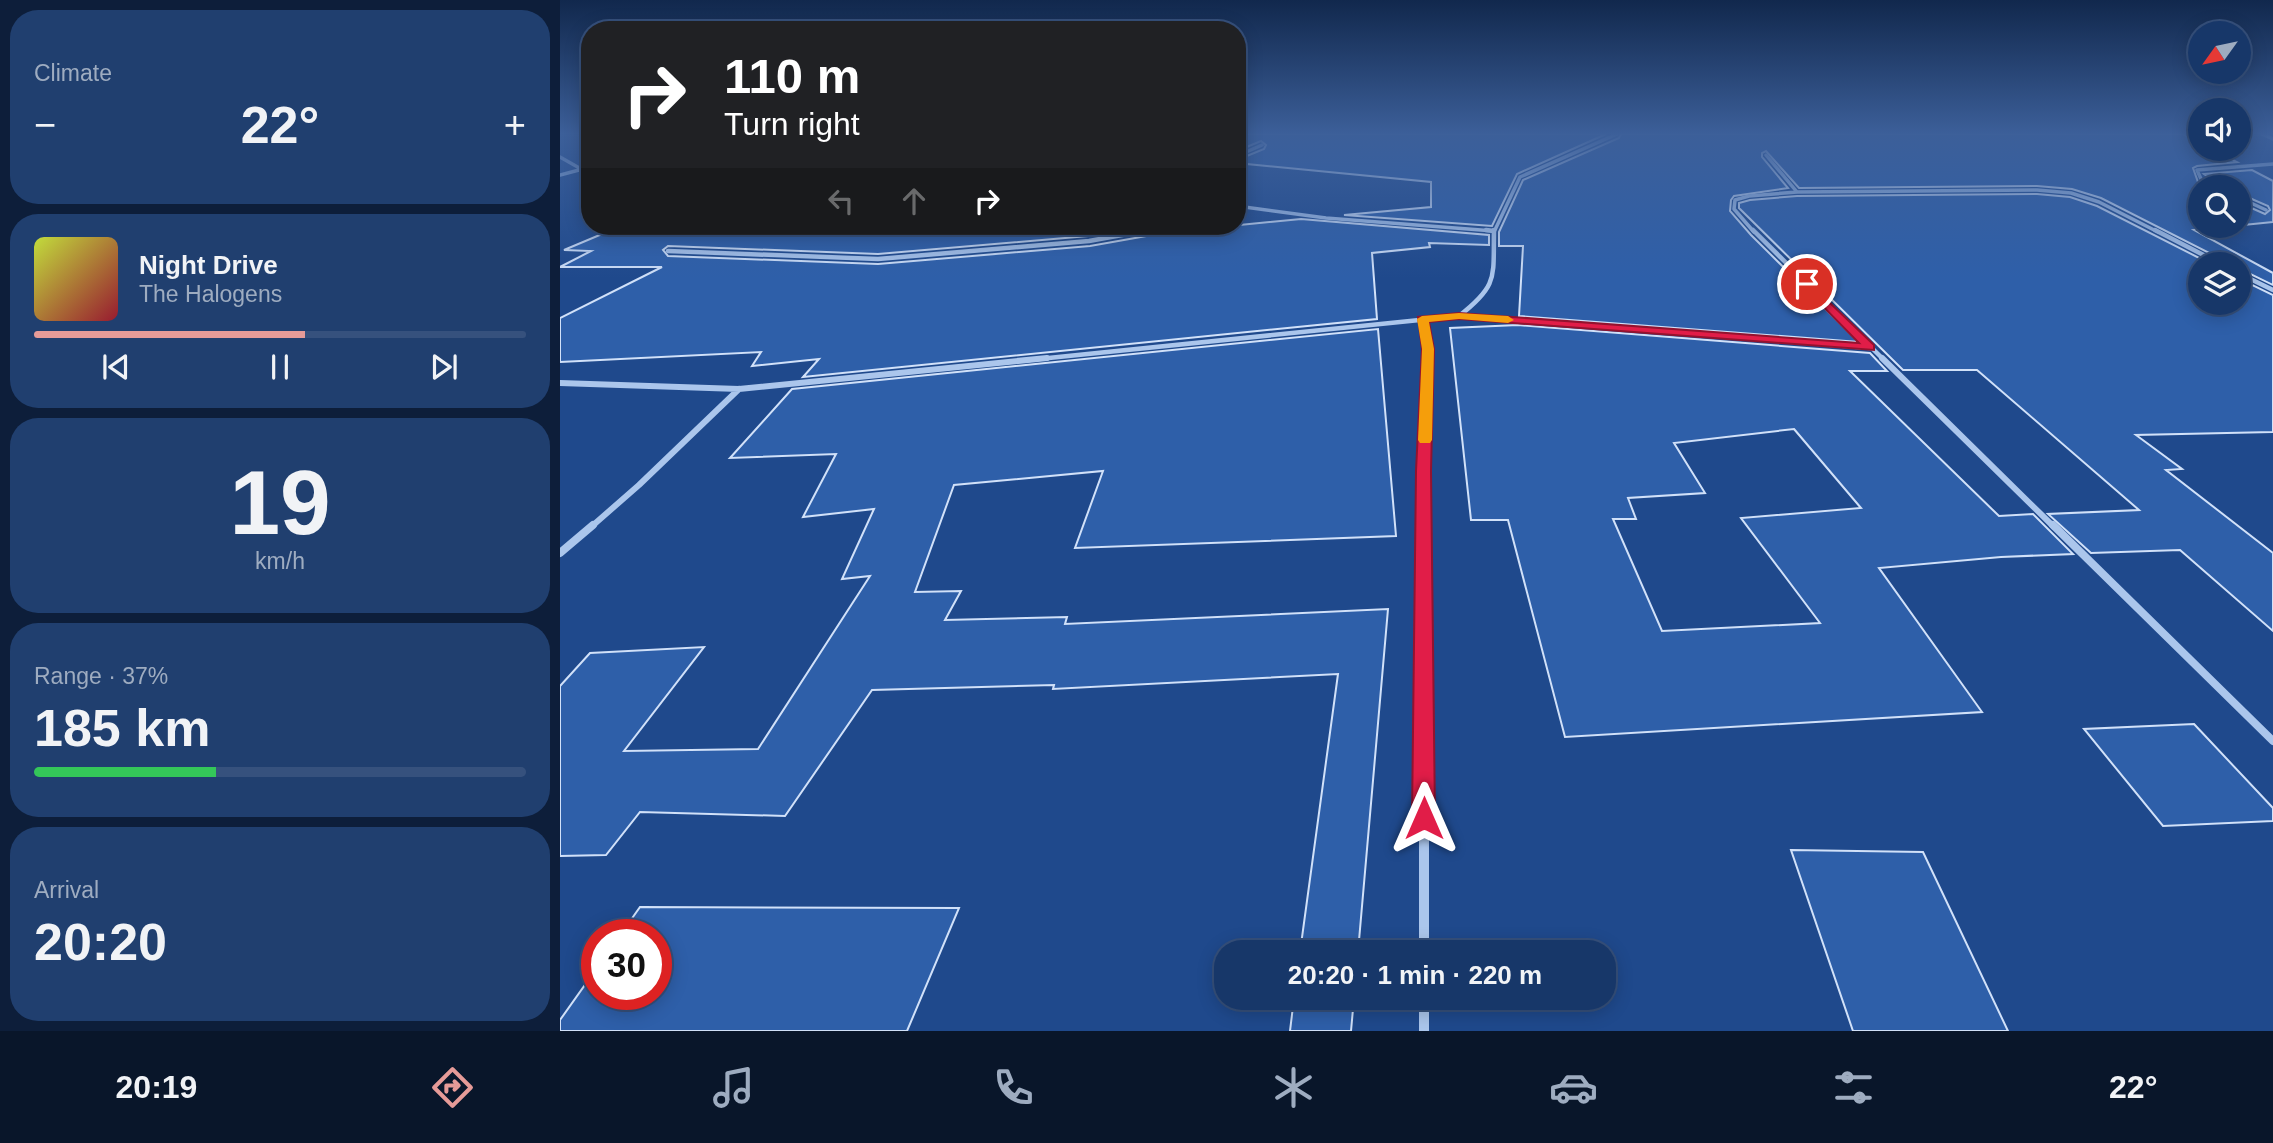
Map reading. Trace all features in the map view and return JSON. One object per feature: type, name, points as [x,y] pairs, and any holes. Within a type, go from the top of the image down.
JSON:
[{"type":"street","points":[[1459,316],[1482,298],[1495,272],[1494,231],[1518,182]]},
{"type":"street","points":[[1789,182],[1797,192]]},
{"type":"street","points":[[2197,252],[2099,202],[2071,193],[2038,190],[1797,192],[1749,196],[1735,200],[1734,209],[1870,348],[2273,741]]},
{"type":"street","points":[[2251,203],[2266,210]]},
{"type":"street","points":[[1246,207],[1326,218],[1494,231]]},
{"type":"street","points":[[668,251],[878,259],[1089,241],[1123,235]]},
{"type":"street","points":[[2251,279],[2273,290]]},
{"type":"street","points":[[560,383],[738,389],[1459,316],[1870,348]]},
{"type":"street","points":[[1422,319],[1428,349],[1424,471],[1424,940]]},
{"type":"street","points":[[560,553],[639,485],[738,389]]},
{"type":"street","points":[[1424,1010],[1424,1031]]},
{"type":"building","points":[[1431,182],[1513,182],[1492,226],[1344,215],[1431,207]]},
{"type":"building","points":[[1522,182],[1783,182],[1788,188],[1734,196],[1730,211],[1859,342],[1519,316],[1523,246],[1499,246],[1499,232]]},
{"type":"building","points":[[1794,182],[2188,182],[2188,238],[2209,238],[2234,252],[2207,252],[2101,198],[2072,189],[2037,186],[1799,188]]},
{"type":"building","points":[[2251,182],[2273,182],[2273,222],[2251,225],[2251,208],[2265,214],[2270,210],[2268,206],[2251,199]]},
{"type":"building","points":[[2037,194],[2070,197],[2097,206],[2188,252],[2188,315],[2251,315],[2251,284],[2273,295],[2273,432],[2136,435],[2182,469],[2166,470],[2273,553],[2273,631],[2180,550],[2091,553],[2048,514],[2139,510],[1977,370],[1903,370],[1739,208],[1739,203],[1750,200],[1797,196]]},
{"type":"building","points":[[1301,219],[1489,235],[1489,245],[1429,243],[1430,247],[1372,253],[1377,319],[803,377],[819,359],[752,366],[761,352],[560,362],[560,318],[662,267],[560,267],[591,251],[564,250],[600,235],[1089,235],[878,254],[668,246],[663,250],[668,256],[878,264],[1090,246],[1152,235],[1246,235],[1246,224]]},
{"type":"building","points":[[2251,261],[2273,273],[2273,285],[2251,274]]},
{"type":"building","points":[[1518,325],[1870,353],[1887,371],[1850,371],[1999,516],[2033,514],[2073,554],[2001,557],[1879,568],[1982,712],[1565,737],[1508,520],[1471,520],[1450,328]],"holes":[[[1794,429],[1861,508],[1741,518],[1820,623],[1662,631],[1613,519],[1636,519],[1628,498],[1705,493],[1674,443]]]},
{"type":"building","points":[[1378,329],[1396,536],[1075,548],[1103,471],[954,485],[915,592],[961,591],[945,620],[1067,617],[1065,624],[1388,609],[1359,940],[1302,940],[1338,674],[1053,689],[1054,685],[872,690],[785,816],[640,812],[606,855],[560,856],[560,686],[590,653],[704,647],[624,751],[758,749],[870,576],[842,579],[874,509],[803,517],[836,454],[730,458],[792,389]]},
{"type":"building","points":[[2194,724],[2273,808],[2273,821],[2163,826],[2084,729]]},
{"type":"building","points":[[1791,850],[1923,852],[2008,1031],[1853,1031]]},
{"type":"building","points":[[640,907],[959,908],[907,1031],[560,1031],[560,1020],[581,990],[581,1010],[672,1010],[672,919],[632,919]]},
{"type":"building","points":[[1293,1010],[1353,1010],[1351,1031],[1290,1031]]},
{"type":"slow traffic","points":[[1425,440],[1428,349],[1422,319],[1459,316],[1508,320]]},
{"type":"route","points":[[1424,818],[1424,471],[1428,349],[1422,319],[1459,316],[1870,348],[1807,284]]}]
